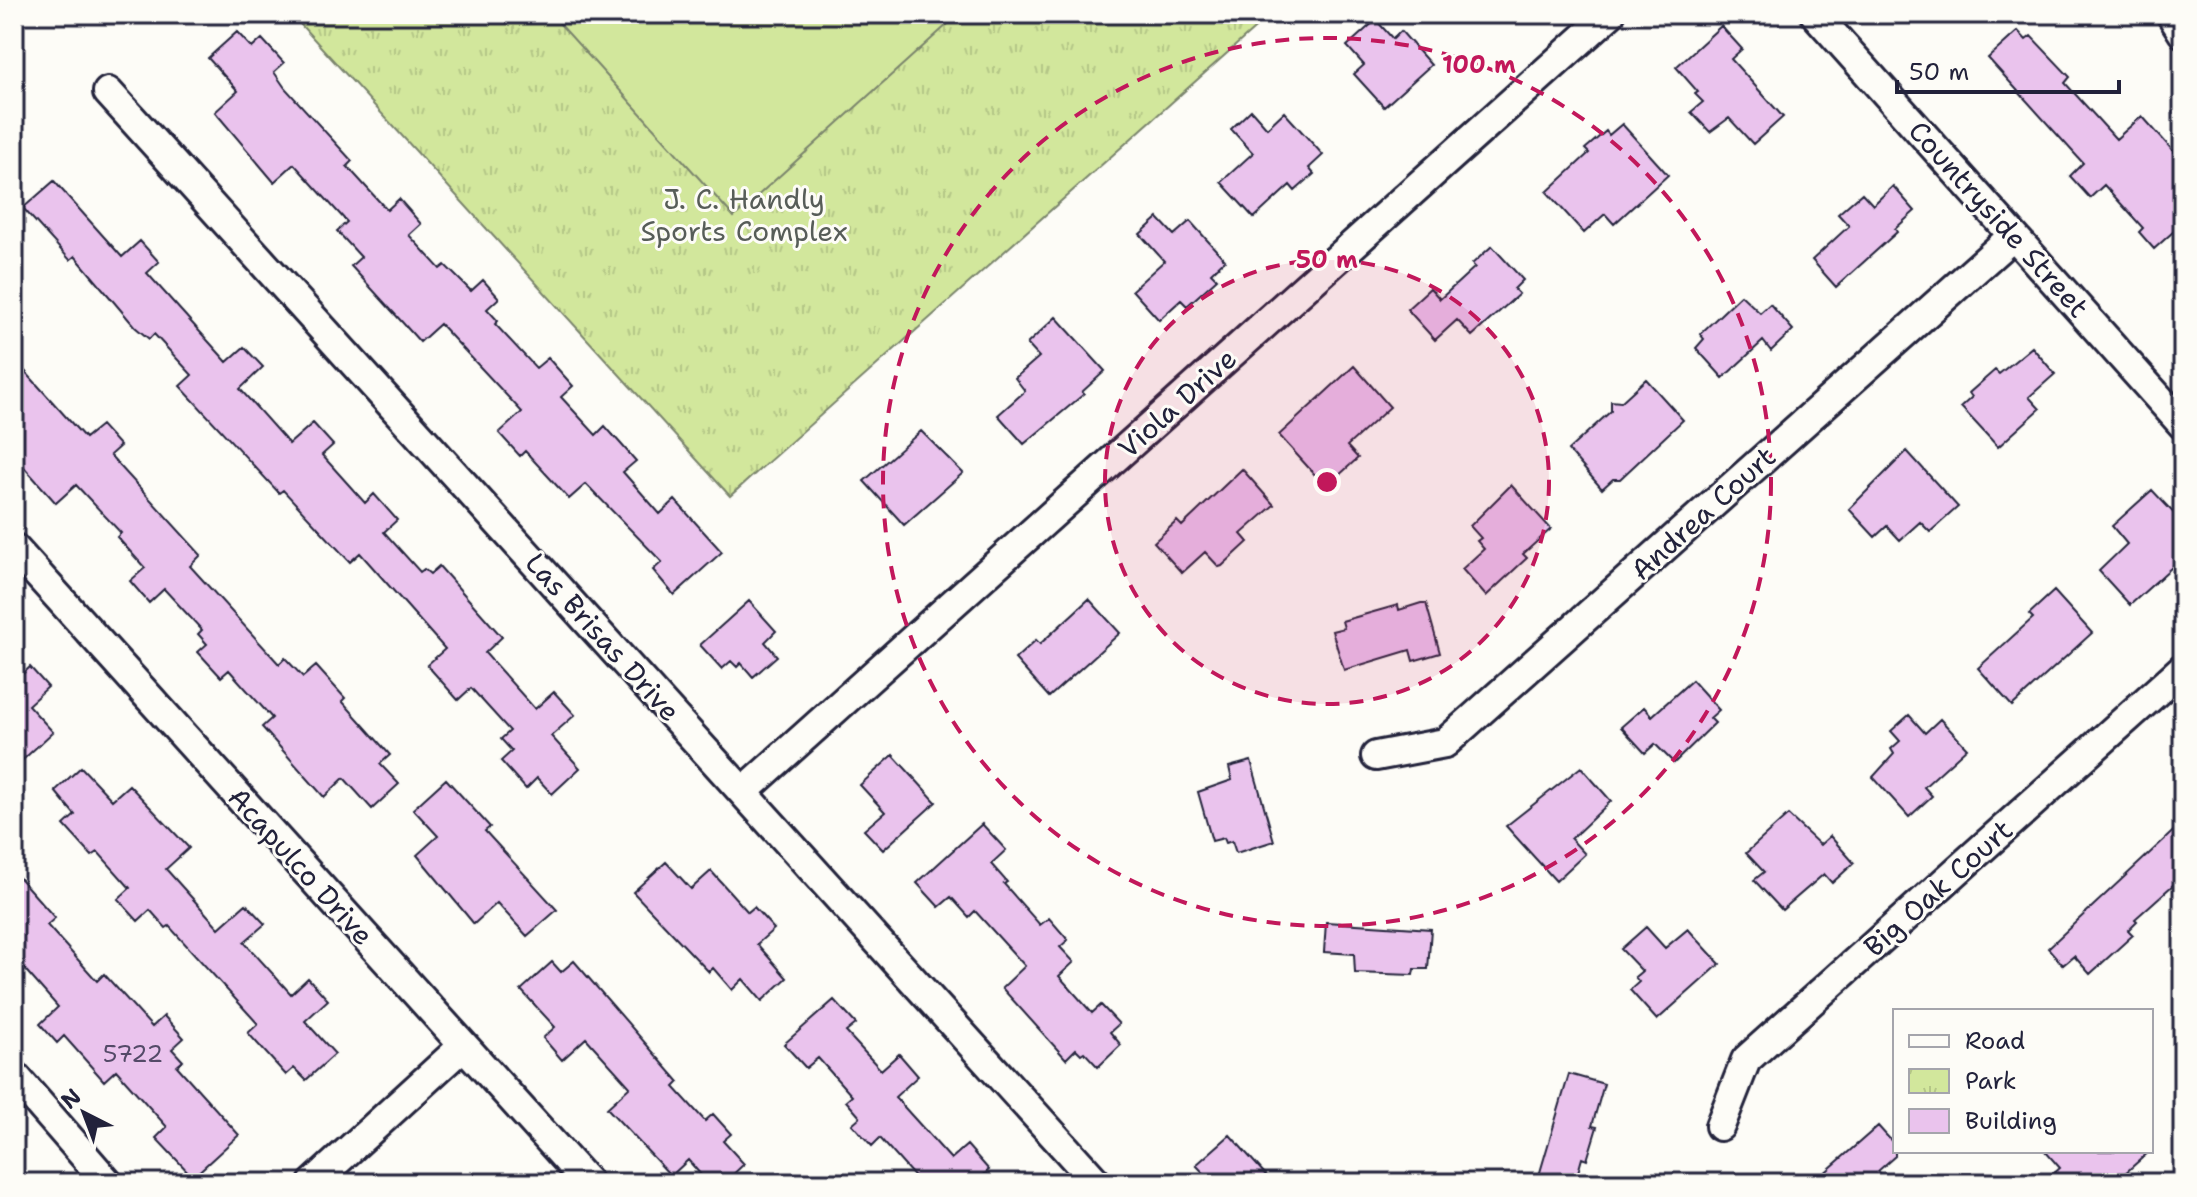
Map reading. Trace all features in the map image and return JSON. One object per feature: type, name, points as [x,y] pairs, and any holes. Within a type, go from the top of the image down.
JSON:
[{"type":"street","name":"Viola Drive","points":[[744,791],[1610,14]]},
{"type":"street","name":"Countryside Street","points":[[1815,14],[2183,425]]},
{"type":"street","points":[[2171,14],[2183,33]]},
{"type":"street","name":"Las Brisas Drive","points":[[108,92],[1097,1183]]},
{"type":"street","name":"Andrea Court","points":[[1376,756],[1445,743],[2013,236]]},
{"type":"street","name":"Acapulco Drive","points":[[14,548],[588,1183]]},
{"type":"street","name":"Big Oak Court","points":[[1720,1126],[1746,1060],[2183,668]]},
{"type":"street","points":[[313,1183],[463,1046]]},
{"type":"street","points":[[14,1075],[108,1183]]},
{"type":"green space","name":"J. C. Handly Sports Complex","points":[[291,14],[1271,14],[730,496]]},
{"type":"green space","points":[[551,14],[959,14],[734,217]]},
{"type":"building","points":[[1376,20],[1393,39],[1401,31],[1431,65],[1384,107],[1354,74],[1364,65],[1347,46]]},
{"type":"building","points":[[1721,26],[1742,49],[1731,59],[1783,117],[1753,144],[1729,118],[1710,132],[1691,112],[1703,102],[1695,94],[1698,92],[1676,67]]},
{"type":"building","points":[[2018,31],[2026,40],[2031,36],[2070,77],[2065,83],[2116,139],[2142,116],[2183,162],[2183,223],[2154,249],[2139,232],[2143,228],[2104,185],[2090,198],[2070,176],[2083,163],[1988,58]]},
{"type":"building","points":[[237,32],[252,48],[262,39],[284,63],[274,72],[285,88],[352,161],[347,166],[387,210],[399,199],[421,224],[409,235],[440,269],[445,265],[471,291],[483,280],[499,298],[487,309],[498,321],[495,324],[536,368],[548,358],[573,386],[561,397],[596,435],[605,426],[636,461],[623,472],[660,514],[675,500],[722,552],[674,595],[653,570],[662,562],[586,484],[569,499],[525,451],[520,456],[499,433],[522,412],[440,324],[420,342],[351,266],[361,257],[337,231],[347,222],[294,164],[274,182],[215,112],[238,91],[208,58]]},
{"type":"building","points":[[1251,110],[1267,128],[1284,112],[1323,155],[1309,168],[1314,174],[1295,191],[1290,185],[1254,218],[1221,182],[1253,153],[1231,129]]},
{"type":"building","points":[[1622,124],[1668,175],[1614,224],[1605,214],[1584,233],[1547,192],[1589,153],[1585,149],[1606,131],[1609,135]]},
{"type":"building","points":[[54,181],[122,257],[140,241],[159,262],[147,273],[227,362],[244,347],[263,367],[240,389],[289,444],[313,423],[333,445],[322,455],[365,503],[374,494],[397,520],[384,532],[420,572],[424,569],[430,574],[439,566],[502,637],[485,653],[535,709],[554,692],[575,715],[551,736],[580,768],[552,794],[537,778],[526,789],[501,761],[512,751],[501,739],[510,731],[471,688],[458,700],[427,665],[445,649],[360,553],[350,562],[283,490],[279,493],[180,386],[192,375],[154,334],[149,339],[135,327],[75,256],[70,260],[23,208]]},
{"type":"building","points":[[1893,186],[1915,211],[1895,229],[1897,232],[1836,287],[1812,260],[1849,226],[1838,214],[1862,193],[1873,205]]},
{"type":"building","points":[[1158,218],[1174,235],[1190,221],[1225,260],[1211,273],[1217,279],[1187,306],[1181,300],[1159,320],[1132,290],[1164,261],[1140,234]]},
{"type":"building","points":[[1492,246],[1523,280],[1514,289],[1519,294],[1472,336],[1457,320],[1435,340],[1407,309],[1430,288],[1440,299],[1475,267],[1472,264]]},
{"type":"building","points":[[1741,295],[1760,313],[1770,304],[1793,330],[1771,351],[1763,341],[1723,378],[1696,348],[1704,339],[1700,334]]},
{"type":"building","points":[[1056,317],[1105,371],[1082,392],[1084,394],[1024,444],[998,415],[1025,391],[1015,378],[1039,357],[1027,344]]},
{"type":"building","points":[[2032,347],[2055,374],[2029,397],[2040,409],[1998,447],[1961,407],[1972,397],[1969,393],[1995,370],[1999,374]]},
{"type":"building","points":[[14,359],[85,438],[101,425],[120,446],[110,455],[201,555],[190,566],[279,664],[285,658],[303,677],[316,666],[345,698],[342,701],[390,755],[380,764],[399,784],[372,809],[344,778],[324,797],[262,727],[272,718],[229,670],[221,677],[198,652],[207,644],[198,634],[202,630],[164,589],[149,603],[130,581],[145,568],[117,537],[121,533],[76,485],[56,503],[14,456]]},
{"type":"building","points":[[1354,366],[1390,407],[1347,446],[1358,458],[1326,487],[1279,435]]},
{"type":"building","points":[[1646,379],[1683,420],[1620,479],[1613,479],[1602,489],[1568,450],[1611,411],[1611,401],[1621,402]]},
{"type":"building","points":[[921,431],[963,473],[904,525],[864,481]]},
{"type":"building","points":[[1907,451],[1958,507],[1930,532],[1920,522],[1900,540],[1887,526],[1875,537],[1849,509]]},
{"type":"building","points":[[1242,469],[1274,505],[1241,534],[1248,542],[1222,566],[1219,567],[1205,552],[1182,573],[1154,542],[1177,521],[1182,526]]},
{"type":"building","points":[[1511,485],[1551,529],[1523,554],[1527,558],[1486,596],[1462,569],[1484,549],[1477,541],[1481,538],[1470,526]]},
{"type":"building","points":[[2152,490],[2183,523],[2183,557],[2130,605],[2099,571],[2127,544],[2112,526]]},
{"type":"building","points":[[2054,591],[2092,633],[2012,706],[1978,668],[2033,618],[2029,614]]},
{"type":"building","points":[[1089,599],[1120,633],[1049,697],[1015,659],[1036,640],[1040,644]]},
{"type":"building","points":[[749,601],[776,631],[765,642],[777,656],[753,677],[741,663],[737,667],[731,661],[722,669],[700,645]]},
{"type":"building","points":[[1426,603],[1440,653],[1413,661],[1410,650],[1344,670],[1332,631],[1344,628],[1342,621],[1398,605],[1399,610]]},
{"type":"building","points":[[30,667],[48,687],[28,705],[53,732],[14,768],[14,682]]},
{"type":"building","points":[[1692,680],[1719,710],[1710,718],[1715,723],[1674,763],[1655,744],[1645,753],[1621,727],[1644,707],[1652,716]]},
{"type":"building","points":[[1909,715],[1925,733],[1940,719],[1967,748],[1924,787],[1932,796],[1909,817],[1873,777],[1894,754],[1891,749],[1900,741],[1891,731]]},
{"type":"building","points":[[893,755],[936,802],[883,850],[864,830],[885,812],[860,785]]},
{"type":"building","points":[[1251,761],[1274,841],[1236,853],[1232,841],[1226,843],[1224,838],[1212,841],[1198,792],[1232,780],[1229,767]]},
{"type":"building","points":[[81,767],[112,800],[129,785],[189,848],[166,869],[219,928],[246,904],[265,924],[244,942],[291,994],[308,978],[328,1000],[305,1021],[335,1054],[306,1080],[294,1068],[286,1075],[248,1033],[258,1024],[169,926],[166,928],[150,910],[138,921],[118,899],[130,888],[98,852],[92,856],[64,825],[75,815],[55,791]]},
{"type":"building","points":[[1581,767],[1611,801],[1571,839],[1585,854],[1556,881],[1506,826]]},
{"type":"building","points":[[446,779],[490,827],[485,831],[557,910],[527,936],[497,903],[474,924],[417,855],[438,836],[413,809]]},
{"type":"building","points":[[1788,815],[1820,845],[1830,836],[1854,863],[1832,883],[1824,874],[1782,910],[1754,880],[1764,872],[1746,853]]},
{"type":"building","points":[[2183,822],[2183,876],[2135,919],[2137,921],[2128,930],[2133,935],[2090,974],[2074,956],[2063,965],[2048,948]]},
{"type":"building","points":[[982,824],[1006,850],[991,864],[1007,882],[1004,884],[1040,925],[1049,918],[1068,940],[1060,947],[1074,962],[1059,976],[1092,1013],[1101,1005],[1119,1024],[1110,1032],[1121,1045],[1098,1067],[1084,1052],[1081,1054],[1076,1049],[1066,1059],[1002,988],[1025,966],[975,911],[969,917],[951,897],[939,907],[917,883]]},
{"type":"building","points":[[666,862],[691,889],[711,871],[748,912],[754,907],[774,929],[757,944],[787,978],[762,1001],[743,979],[732,990],[713,968],[709,972],[633,892]]},
{"type":"building","points":[[14,872],[55,918],[47,925],[97,981],[104,974],[152,1027],[164,1016],[184,1038],[172,1049],[183,1061],[177,1066],[239,1135],[193,1177],[156,1138],[167,1127],[116,1070],[104,1081],[64,1036],[57,1043],[40,1024],[58,1007],[14,957]]},
{"type":"building","points":[[1326,922],[1431,929],[1428,969],[1414,969],[1413,975],[1355,973],[1354,954],[1324,952]]},
{"type":"building","points":[[1646,927],[1665,948],[1688,929],[1720,964],[1657,1020],[1630,990],[1639,982],[1635,977],[1642,971],[1621,949]]},
{"type":"building","points":[[574,961],[679,1082],[674,1087],[705,1121],[713,1114],[731,1134],[723,1141],[744,1164],[724,1183],[708,1183],[688,1160],[671,1176],[607,1108],[630,1087],[586,1038],[562,1060],[543,1038],[555,1027],[521,990],[552,962],[561,972]]},
{"type":"building","points":[[834,1000],[856,1024],[846,1032],[881,1070],[899,1054],[918,1076],[895,1097],[951,1159],[967,1145],[989,1170],[975,1183],[920,1183],[880,1138],[872,1146],[852,1124],[860,1117],[846,1101],[852,1096],[818,1058],[806,1068],[784,1044]]},
{"type":"building","points":[[1569,1074],[1604,1084],[1592,1126],[1597,1127],[1587,1160],[1582,1158],[1575,1183],[1551,1183],[1538,1179]]},
{"type":"building","points":[[1878,1126],[1893,1143],[1895,1156],[1878,1171],[1889,1183],[1813,1183]]},
{"type":"building","points":[[1230,1135],[1273,1183],[1213,1183],[1196,1165]]},
{"type":"building","points":[[2047,1153],[2148,1153],[2114,1183],[2043,1183],[2060,1168]]}]
